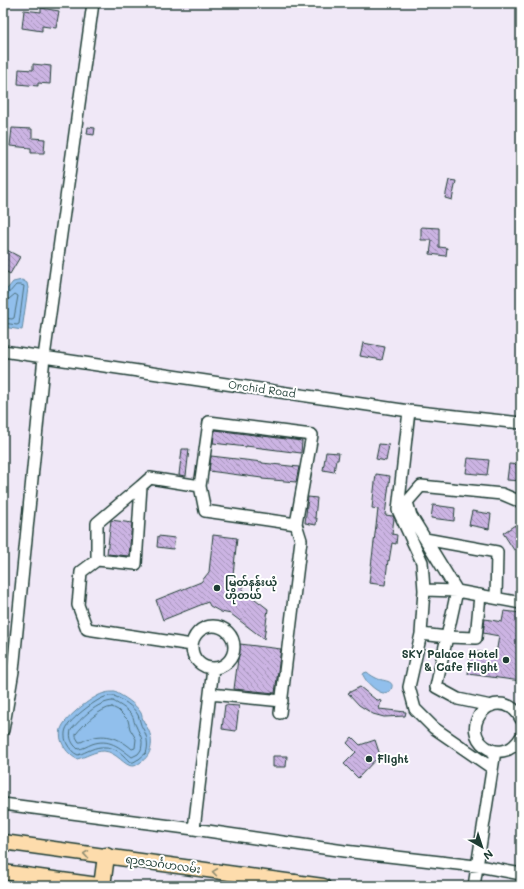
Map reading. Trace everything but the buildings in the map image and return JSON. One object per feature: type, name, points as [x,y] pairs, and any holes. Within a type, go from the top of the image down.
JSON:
[{"type":"highway","points":[[103,886],[106,856]]},
{"type":"main road","name":"ရာဇသင်္ဂဟလမ်း","points":[[3,842],[295,884],[323,886]]},
{"type":"main road","points":[[3,872],[103,886]]},
{"type":"street","points":[[3,730],[13,671],[44,357],[93,3]]},
{"type":"street","name":"Orchid Road","points":[[3,351],[409,411],[521,422]]},
{"type":"street","points":[[409,411],[398,510],[422,562],[424,590],[421,634],[409,687],[415,709],[434,728],[492,768]]},
{"type":"street","points":[[280,713],[301,540],[296,524],[312,435],[209,422],[200,486],[205,511],[296,524]]},
{"type":"street","points":[[97,560],[97,523],[150,478],[200,486]]},
{"type":"street","points":[[141,486],[136,564],[97,560],[81,572],[78,606],[87,629],[192,645]]},
{"type":"street","points":[[491,706],[458,699],[436,687],[457,591],[411,516],[407,502],[420,486],[502,494],[521,502]]},
{"type":"street","points":[[425,539],[497,552],[496,598]]},
{"type":"street","points":[[424,590],[457,591],[521,603]]},
{"type":"street","points":[[421,634],[476,638],[480,596]]},
{"type":"street","points":[[217,626],[229,633],[233,639],[234,653],[226,664],[213,668],[206,667],[200,664],[195,658],[192,652],[192,645],[194,638],[204,628],[217,626]]},
{"type":"street","points":[[194,829],[213,668]]},
{"type":"street","points":[[210,694],[282,701]]},
{"type":"street","points":[[521,720],[517,708],[499,704],[484,709],[479,715],[475,730],[477,738],[481,744],[487,749],[495,751],[510,749],[521,737]]},
{"type":"street","points":[[474,886],[495,751]]},
{"type":"street","points":[[3,804],[194,829],[344,851],[478,866],[521,874]]},
{"type":"water","points":[[22,280],[27,283],[28,288],[22,330],[3,327],[3,292],[13,282]]},
{"type":"water","points":[[367,672],[378,679],[391,683],[392,688],[390,691],[383,693],[374,688],[364,678],[364,673]]},
{"type":"water","points":[[115,692],[126,698],[139,709],[151,738],[151,747],[148,756],[133,766],[130,766],[113,754],[104,751],[77,759],[73,757],[63,745],[61,740],[60,735],[63,725],[88,701],[106,693]]},
{"type":"place","name":"မြတ်နန်းယုံ ဟိုတယ်","points":[[217,588]]},
{"type":"place","name":"SKY Palace Hotel & Cafe Flight","points":[[506,660]]},
{"type":"place","name":"Flight","points":[[369,759]]}]
